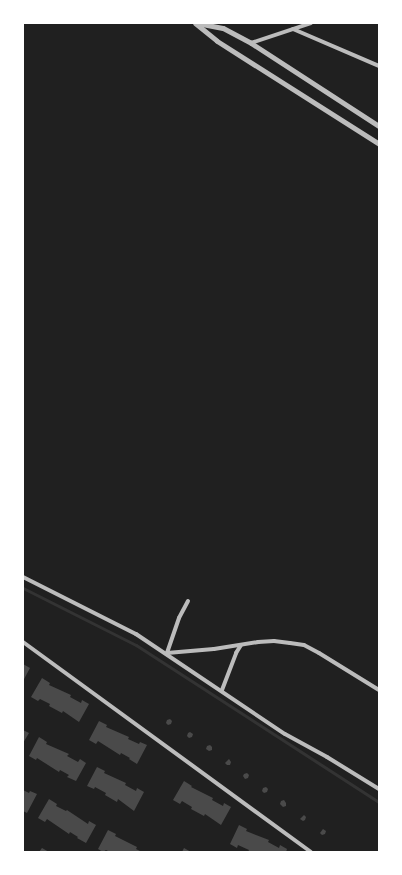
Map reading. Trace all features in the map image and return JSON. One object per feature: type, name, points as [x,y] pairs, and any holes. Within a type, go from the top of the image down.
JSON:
[{"type":"street","points":[[196,23],[223,28],[251,43],[379,126]]},
{"type":"street","points":[[196,23],[217,41],[379,144]]},
{"type":"street","points":[[251,43],[311,23]]},
{"type":"street","points":[[293,29],[379,66]]},
{"type":"street","points":[[23,577],[136,634],[167,653],[285,734],[327,757],[379,789]]},
{"type":"street","points":[[167,653],[179,618],[188,601]]},
{"type":"street","points":[[167,653],[274,641],[304,645],[379,690]]},
{"type":"street","points":[[23,642],[311,852]]},
{"type":"street","points":[[222,690],[236,653],[241,645]]},
{"type":"shaded area","points":[[23,23],[379,23],[379,852],[23,852]]},
{"type":"building","points":[[23,664],[30,668],[23,681]]},
{"type":"building","points":[[42,678],[50,683],[49,685],[71,695],[70,697],[81,703],[82,700],[89,704],[79,722],[63,711],[62,713],[49,706],[50,704],[40,699],[38,701],[31,697]]},
{"type":"building","points":[[170,719],[172,721],[171,724],[168,725],[166,723],[167,720]]},
{"type":"building","points":[[99,721],[107,725],[106,727],[129,737],[128,739],[139,744],[140,742],[147,745],[137,764],[129,759],[130,758],[121,753],[120,755],[98,741],[96,744],[89,740]]},
{"type":"building","points":[[23,730],[29,733],[23,743]]},
{"type":"building","points":[[190,732],[193,734],[192,737],[189,738],[187,736]]},
{"type":"building","points":[[39,737],[47,742],[46,744],[69,754],[67,756],[78,762],[80,759],[86,763],[76,781],[67,777],[69,775],[60,770],[59,772],[37,758],[36,760],[29,756]]},
{"type":"building","points":[[210,745],[212,750],[209,751],[206,749],[207,746]]},
{"type":"building","points":[[229,759],[231,762],[230,765],[227,765],[225,763]]},
{"type":"building","points":[[97,767],[105,771],[104,773],[126,783],[125,785],[136,791],[137,788],[144,792],[134,811],[118,799],[117,802],[105,795],[106,793],[95,787],[94,789],[87,786]]},
{"type":"building","points":[[247,773],[249,775],[248,778],[245,779],[243,776]]},
{"type":"building","points":[[184,781],[192,786],[191,787],[213,798],[212,800],[223,806],[224,803],[231,807],[221,825],[205,814],[204,816],[191,809],[192,807],[182,801],[180,804],[173,800]]},
{"type":"building","points":[[266,787],[268,789],[267,792],[264,793],[262,791],[263,788]]},
{"type":"building","points":[[23,790],[29,793],[30,791],[37,794],[27,813],[23,811]]},
{"type":"building","points":[[49,799],[57,804],[56,806],[66,811],[67,810],[88,824],[89,821],[96,825],[86,843],[70,832],[69,834],[47,819],[45,822],[38,818]]},
{"type":"building","points":[[284,800],[286,806],[283,807],[280,804],[281,801]]},
{"type":"building","points":[[304,815],[306,817],[303,821],[300,819]]},
{"type":"building","points":[[239,825],[247,829],[246,831],[269,840],[268,842],[279,848],[280,845],[287,849],[286,852],[248,852],[249,850],[238,845],[237,848],[230,844]]},
{"type":"building","points":[[323,829],[326,831],[325,834],[322,835],[320,833]]},
{"type":"building","points":[[108,830],[116,834],[115,836],[137,847],[136,849],[142,852],[110,852],[106,850],[103,852],[98,849]]},
{"type":"building","points":[[42,848],[49,852],[39,852]]},
{"type":"building","points":[[184,848],[191,852],[182,852]]},
{"type":"waterway","points":[[23,588],[136,645],[379,802]]}]
